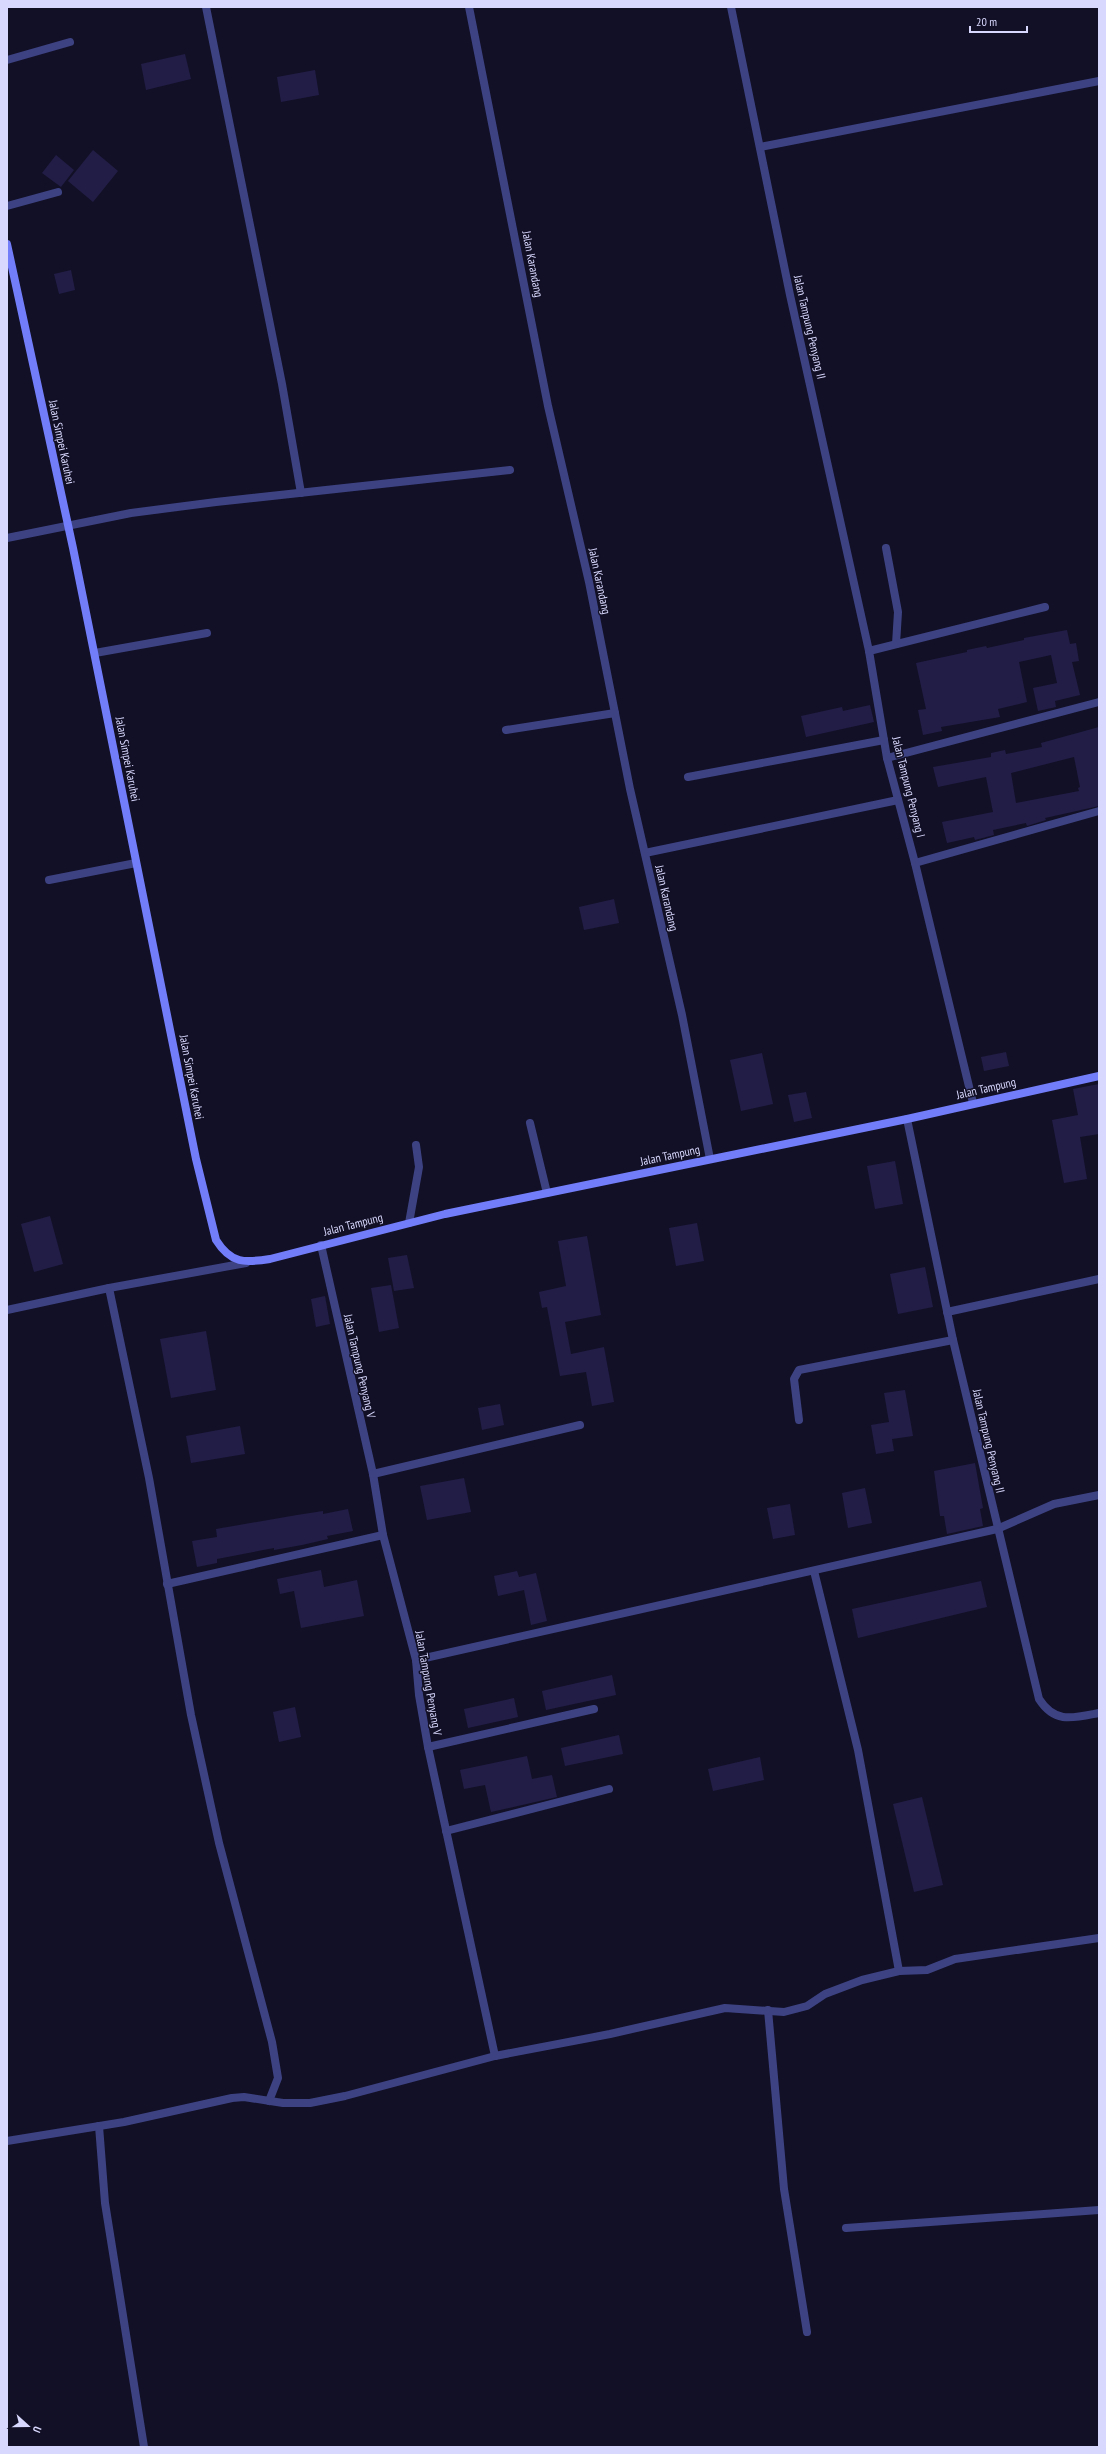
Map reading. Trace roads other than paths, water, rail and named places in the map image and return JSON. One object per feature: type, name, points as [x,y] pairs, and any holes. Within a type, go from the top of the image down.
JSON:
[{"type":"main road","name":"Jalan Simpei Karuhei","points":[[7,244],[95,653],[196,1159],[211,1224],[216,1240],[221,1249],[235,1259],[246,1263]]},
{"type":"main road","name":"Jalan Tampung","points":[[246,1263],[270,1259],[409,1223],[907,1119],[1099,1076]]},
{"type":"street","points":[[206,7],[282,384],[301,493]]},
{"type":"street","name":"Jalan Karandang","points":[[470,7],[548,406],[589,582],[645,853],[682,1015],[710,1159]]},
{"type":"street","name":"Jalan Tampung Penyang II","points":[[731,7],[790,295],[869,651]]},
{"type":"street","points":[[7,60],[70,42]]},
{"type":"street","points":[[760,147],[1099,81]]},
{"type":"street","points":[[7,206],[58,192]]},
{"type":"street","points":[[7,538],[131,513],[510,470]]},
{"type":"street","points":[[886,548],[898,612],[896,644]]},
{"type":"street","points":[[869,651],[1045,607]]},
{"type":"street","points":[[95,653],[207,632]]},
{"type":"street","name":"Jalan Tampung Penyang I","points":[[869,651],[887,758],[915,863],[973,1103]]},
{"type":"street","points":[[887,758],[1099,702]]},
{"type":"street","points":[[506,730],[615,713]]},
{"type":"street","points":[[688,777],[884,740]]},
{"type":"street","points":[[645,853],[898,800]]},
{"type":"street","points":[[915,863],[1099,811]]},
{"type":"street","points":[[49,880],[136,863]]},
{"type":"street","name":"Jalan Tampung Penyang II","points":[[907,1119],[952,1340],[1039,1700],[1047,1711],[1056,1716],[1070,1718],[1099,1713]]},
{"type":"street","points":[[530,1123],[547,1193]]},
{"type":"street","points":[[409,1223],[419,1167],[416,1145]]},
{"type":"street","name":"Jalan Tampung Penyang V","points":[[321,1245],[373,1474],[383,1535],[416,1660],[419,1695],[428,1747],[496,2056]]},
{"type":"street","points":[[7,1310],[109,1288],[246,1263]]},
{"type":"street","points":[[947,1312],[1099,1279]]},
{"type":"street","points":[[109,1288],[149,1478],[191,1715],[219,1843],[272,2042],[278,2078],[269,2101]]},
{"type":"street","points":[[799,1420],[794,1379],[799,1370],[952,1340]]},
{"type":"street","points":[[373,1474],[580,1425]]},
{"type":"street","points":[[416,1660],[997,1529],[1054,1504],[1099,1495]]},
{"type":"street","points":[[167,1584],[383,1535]]},
{"type":"street","points":[[814,1571],[858,1750],[899,1971]]},
{"type":"street","points":[[428,1747],[594,1709]]},
{"type":"street","points":[[446,1831],[609,1789]]},
{"type":"street","points":[[7,2142],[124,2122],[232,2098],[283,2103],[310,2103],[345,2096],[496,2056],[610,2034],[725,2008],[784,2012],[795,2010],[807,2006],[825,1994],[862,1980],[899,1971],[919,1972],[956,1959],[1099,1938]]},
{"type":"street","points":[[768,2010],[784,2189],[807,2332]]},
{"type":"street","points":[[99,2126],[105,2203],[144,2447]]},
{"type":"street","points":[[846,2228],[1099,2210]]}]
